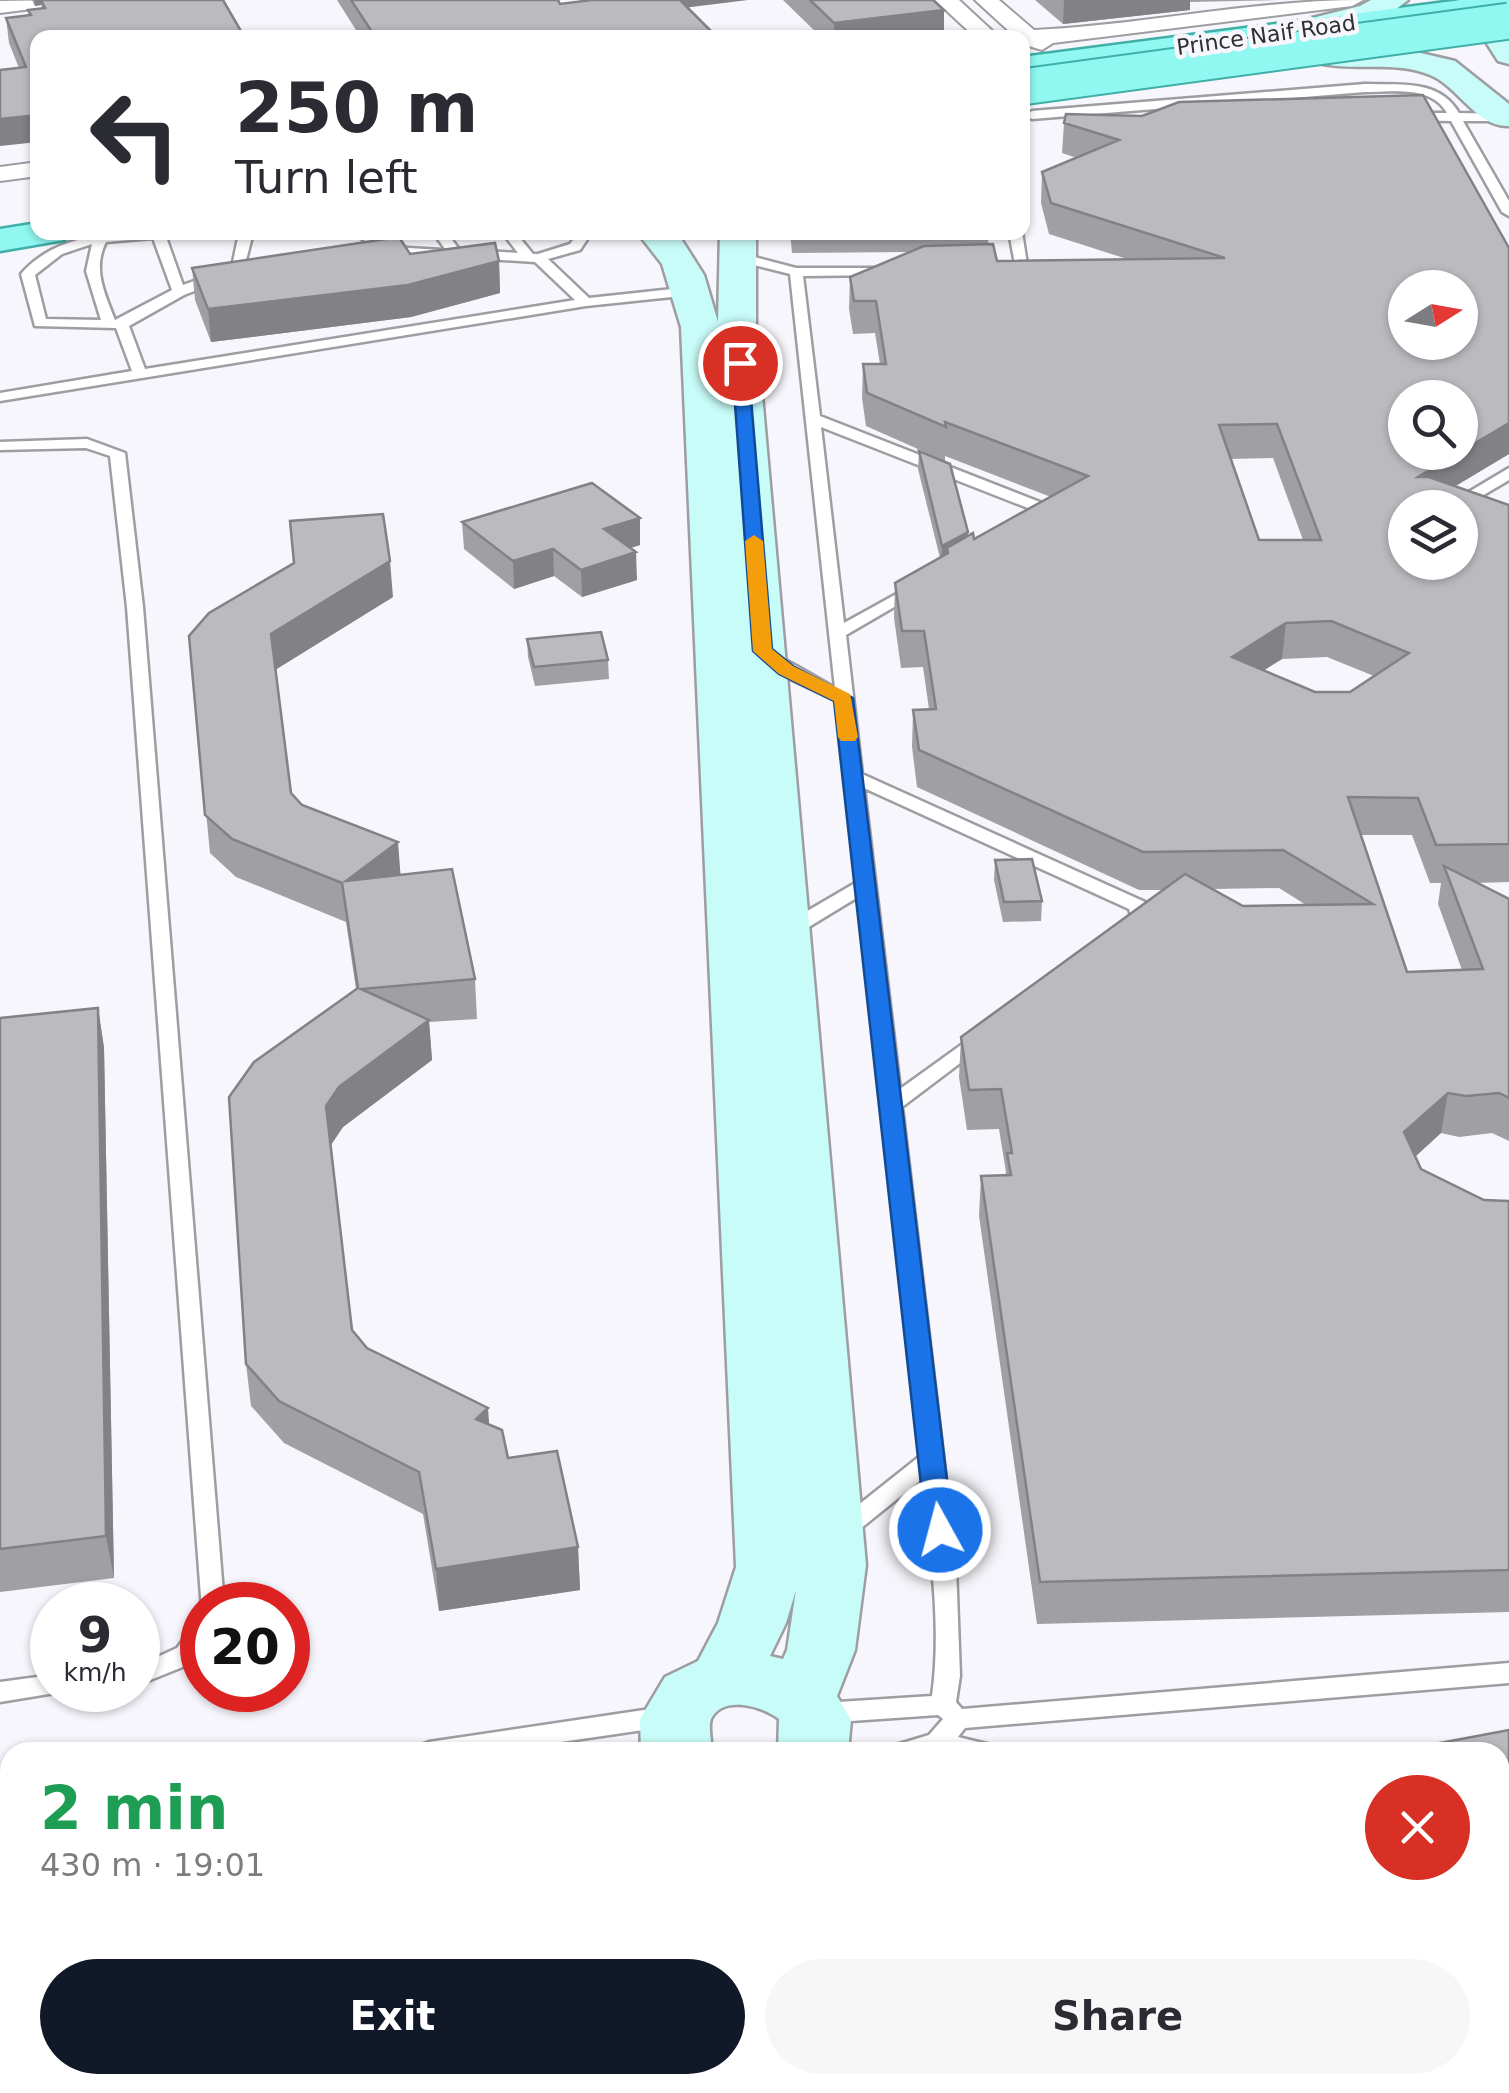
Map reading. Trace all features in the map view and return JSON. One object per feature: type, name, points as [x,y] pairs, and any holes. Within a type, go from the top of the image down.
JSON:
[{"type":"main road","name":"Prince Naif Road","points":[[1030,51],[1113,55],[1302,30],[1445,17]]},
{"type":"main road","points":[[1030,103],[1330,56],[1445,17],[1499,20]]},
{"type":"main road","points":[[1030,76],[1499,20]]},
{"type":"main road","points":[[1030,103],[1499,20]]},
{"type":"main road","points":[[1220,42],[1284,44],[1300,55],[1261,66]]},
{"type":"main road","points":[[0,208],[30,204]]},
{"type":"main road","points":[[0,240],[30,235]]},
{"type":"street","points":[[946,0],[980,30]]},
{"type":"street","points":[[986,0],[1007,30]]},
{"type":"street","points":[[1030,49],[1094,34],[1352,0]]},
{"type":"street","points":[[1302,30],[1371,13],[1393,0]]},
{"type":"street","points":[[0,7],[64,6]]},
{"type":"street","points":[[0,20],[64,6]]},
{"type":"street","points":[[1445,17],[1506,121]]},
{"type":"street","points":[[1330,56],[1395,58],[1444,68],[1506,121]]},
{"type":"street","points":[[0,174],[30,170]]},
{"type":"street","points":[[670,240],[691,291],[701,347],[768,1567],[752,1622],[692,1716]]},
{"type":"street","points":[[735,240],[737,327],[834,1565],[809,1722]]},
{"type":"street","points":[[692,1716],[738,1677],[766,1679],[791,1690],[809,1722]]},
{"type":"lane","points":[[1030,104],[1395,86],[1436,93],[1456,117],[1509,212]]},
{"type":"lane","points":[[1030,104],[1205,116]]},
{"type":"lane","points":[[1398,116],[1506,121]]},
{"type":"lane","points":[[101,240],[49,254],[28,274],[40,323],[115,325],[179,292],[238,269],[245,240]]},
{"type":"lane","points":[[101,240],[91,254],[91,270],[140,374]]},
{"type":"lane","points":[[167,240],[179,292]]},
{"type":"lane","points":[[372,240],[389,250],[534,257],[575,246],[580,240]]},
{"type":"lane","points":[[444,240],[455,254]]},
{"type":"lane","points":[[516,240],[586,302]]},
{"type":"lane","points":[[735,240],[796,272],[910,270]]},
{"type":"lane","points":[[985,268],[1023,268],[1017,240]]},
{"type":"lane","points":[[796,272],[944,1565],[951,1712],[938,1742]]},
{"type":"lane","points":[[0,397],[586,302],[691,291]]},
{"type":"lane","points":[[811,418],[1040,507],[1043,519],[1026,529]]},
{"type":"lane","points":[[0,446],[88,443],[118,452],[138,646],[210,1582]]},
{"type":"lane","points":[[1509,473],[1462,502],[1467,513],[1509,529]]},
{"type":"lane","points":[[836,634],[940,577]]},
{"type":"lane","points":[[762,651],[808,682],[842,688]]},
{"type":"lane","points":[[852,776],[1138,906],[1143,924],[1127,936]]},
{"type":"lane","points":[[786,950],[799,924],[865,885]]},
{"type":"lane","points":[[890,1105],[1001,1026]]},
{"type":"lane","points":[[834,1565],[850,1524],[931,1459]]},
{"type":"lane","points":[[809,1722],[1509,1673]]},
{"type":"lane","points":[[0,1692],[30,1689]]},
{"type":"lane","points":[[502,1742],[692,1716]]},
{"type":"building","points":[[41,0],[223,0],[240,30],[30,30],[30,116],[0,119],[0,70],[26,67],[6,18],[31,15],[28,10],[45,8]]},
{"type":"building","points":[[351,0],[558,0],[560,4],[680,0],[710,30],[371,30]]},
{"type":"building","points":[[810,0],[933,0],[944,10],[834,23]]},
{"type":"building","points":[[1423,95],[1509,248],[1509,423],[1478,441],[1478,380],[1388,380],[1388,470],[1429,470],[1418,477],[1466,490],[1388,490],[1388,580],[1478,580],[1478,494],[1509,505],[1509,844],[1436,845],[1418,798],[1348,797],[1407,972],[1483,969],[1444,866],[1509,899],[1509,1098],[1499,1093],[1448,1093],[1404,1132],[1421,1169],[1484,1200],[1509,1201],[1509,1570],[1040,1582],[981,1176],[1011,1175],[1007,1153],[1012,1153],[1001,1089],[969,1090],[961,1037],[1185,874],[1243,906],[1373,904],[1283,850],[1143,852],[919,750],[913,710],[936,709],[924,631],[902,631],[895,583],[948,553],[947,548],[973,533],[974,539],[1088,476],[945,422],[946,427],[867,393],[863,364],[886,364],[876,301],[854,301],[850,277],[924,246],[993,244],[997,261],[1225,258],[1051,203],[1042,172],[1119,140],[1064,123],[1066,114],[1142,116],[1179,102]],"holes":[[[1277,424],[1321,540],[1259,540],[1219,425]],[[1331,621],[1409,653],[1350,692],[1315,692],[1232,657],[1286,623]]]},
{"type":"building","points":[[379,240],[401,240],[410,254],[495,243],[499,261],[408,285],[208,309],[192,268]]},
{"type":"building","points":[[919,451],[950,464],[968,532],[942,546]]},
{"type":"building","points":[[592,483],[640,518],[604,529],[636,552],[581,570],[553,549],[513,561],[462,522]]},
{"type":"building","points":[[383,514],[390,561],[271,634],[291,793],[302,805],[398,842],[346,881],[452,869],[475,979],[361,989],[429,1020],[339,1087],[326,1106],[352,1330],[367,1348],[488,1408],[476,1419],[502,1430],[508,1458],[557,1451],[578,1547],[436,1569],[419,1472],[279,1401],[246,1364],[229,1097],[254,1062],[358,988],[342,883],[232,839],[205,815],[189,636],[209,613],[294,563],[290,521]]},
{"type":"building","points":[[601,632],[608,660],[534,667],[527,639]]},
{"type":"building","points":[[1032,859],[1042,901],[1004,902],[995,860]]},
{"type":"building","points":[[98,1008],[106,1536],[0,1549],[0,1018]]},
{"type":"building","points":[[1509,1730],[1509,1742],[1445,1742]]},
{"type":"slow traffic","points":[[754,541],[762,651],[786,670],[843,698],[848,737]]},
{"type":"route","points":[[740,363],[762,651],[786,670],[843,698],[940,1530]]}]
